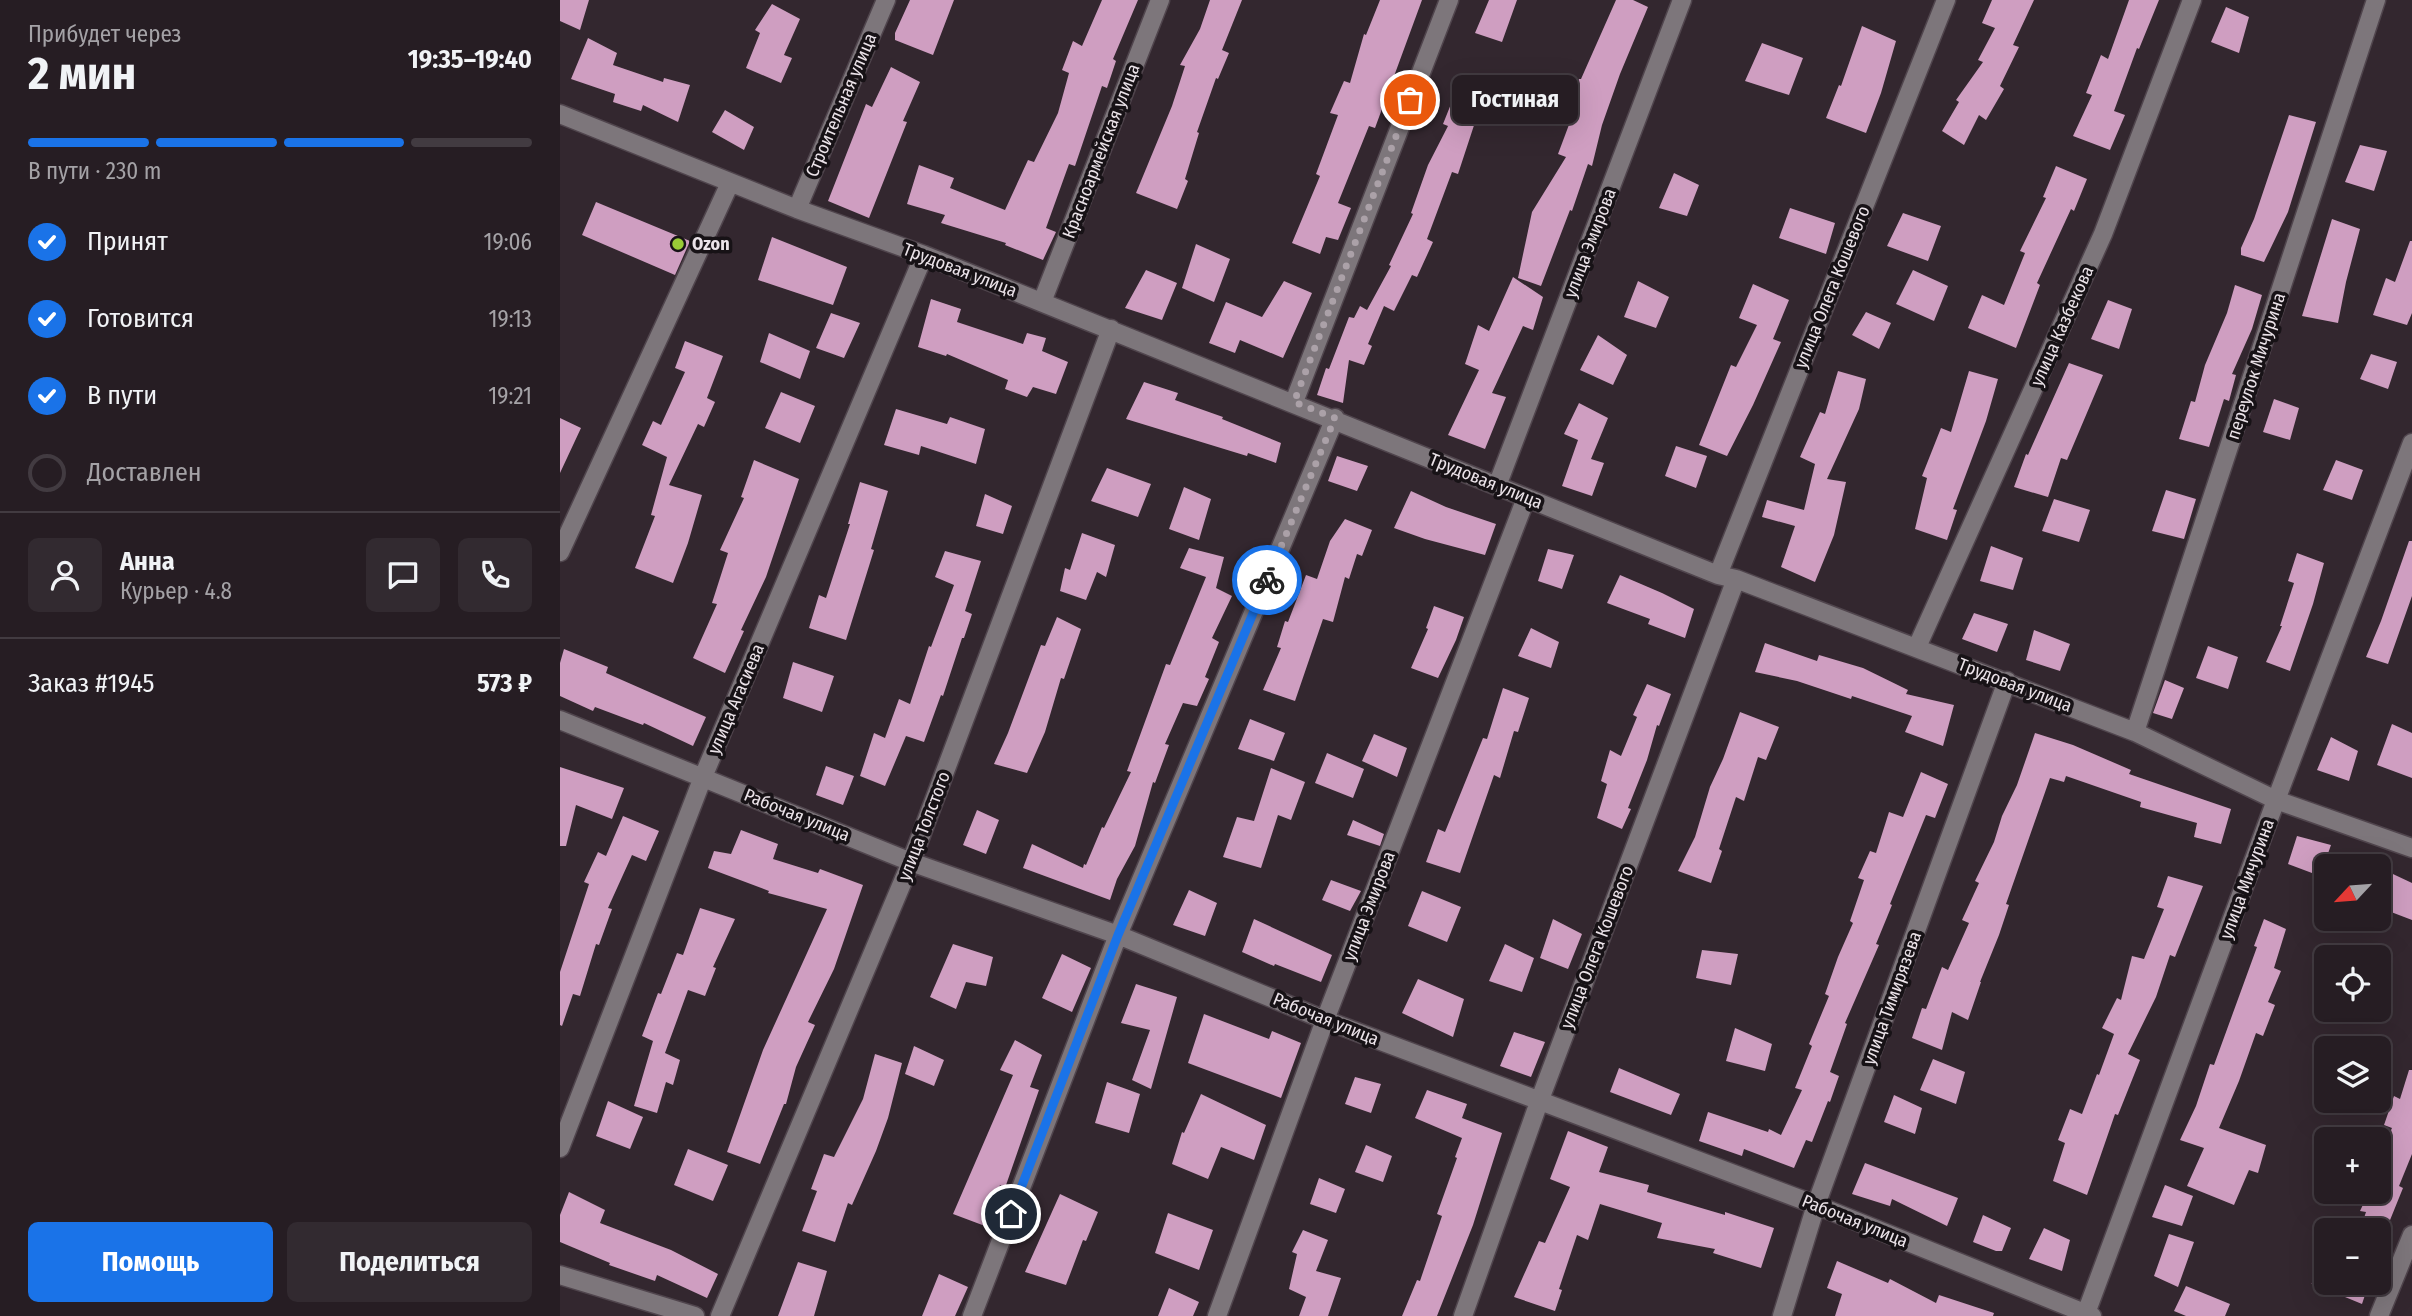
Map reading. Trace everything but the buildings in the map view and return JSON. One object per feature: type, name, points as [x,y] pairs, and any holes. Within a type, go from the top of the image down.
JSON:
[{"type":"street","name":"Строительная улица","points":[[797,209],[886,0]]},
{"type":"street","name":"Красноармейская улица","points":[[1042,302],[1160,0]]},
{"type":"street","points":[[1294,402],[1449,0]]},
{"type":"street","name":"улица Эмирова","points":[[1497,485],[1682,0]]},
{"type":"street","name":"улица Олега Кошевого","points":[[1718,575],[1946,0]]},
{"type":"street","name":"улица Казбекова","points":[[1917,647],[2103,234],[2192,0]]},
{"type":"street","name":"переулок Мичурина","points":[[2135,732],[2376,0]]},
{"type":"street","name":"Трудовая улица","points":[[560,114],[730,183],[924,255],[1335,418],[1718,575],[1736,579],[2007,681],[2135,732],[2276,800],[2412,848]]},
{"type":"street","points":[[560,552],[730,183]]},
{"type":"street","name":"улица Агасиева","points":[[560,1148],[703,777],[924,255]]},
{"type":"street","name":"улица Толстого","points":[[720,1316],[911,862],[1111,330]]},
{"type":"street","points":[[972,1316],[1118,935],[1335,418]]},
{"type":"street","name":"улица Мичурина","points":[[2087,1315],[2276,800],[2412,443]]},
{"type":"street","name":"улица Эмирова","points":[[1217,1316],[1325,1020],[1526,498]]},
{"type":"street","name":"улица Олега Кошевого","points":[[1463,1316],[1539,1102],[1736,579]]},
{"type":"street","name":"улица Тимирязева","points":[[1782,1316],[1816,1205],[2007,681]]},
{"type":"street","name":"Рабочая улица","points":[[560,720],[911,862],[1118,935],[1325,1020],[1816,1205],[2087,1315]]},
{"type":"street","points":[[2379,1316],[2412,1235]]},
{"type":"street","points":[[560,1275],[695,1316]]},
{"type":"way so far","points":[[1267,580],[1335,418],[1294,402],[1410,100]]},
{"type":"place","name":"Гостиная","points":[[1410,100]]},
{"type":"place","name":"Ozon","points":[[678,244]]},
{"type":"route","points":[[1011,1214],[1118,935],[1267,580]]}]
